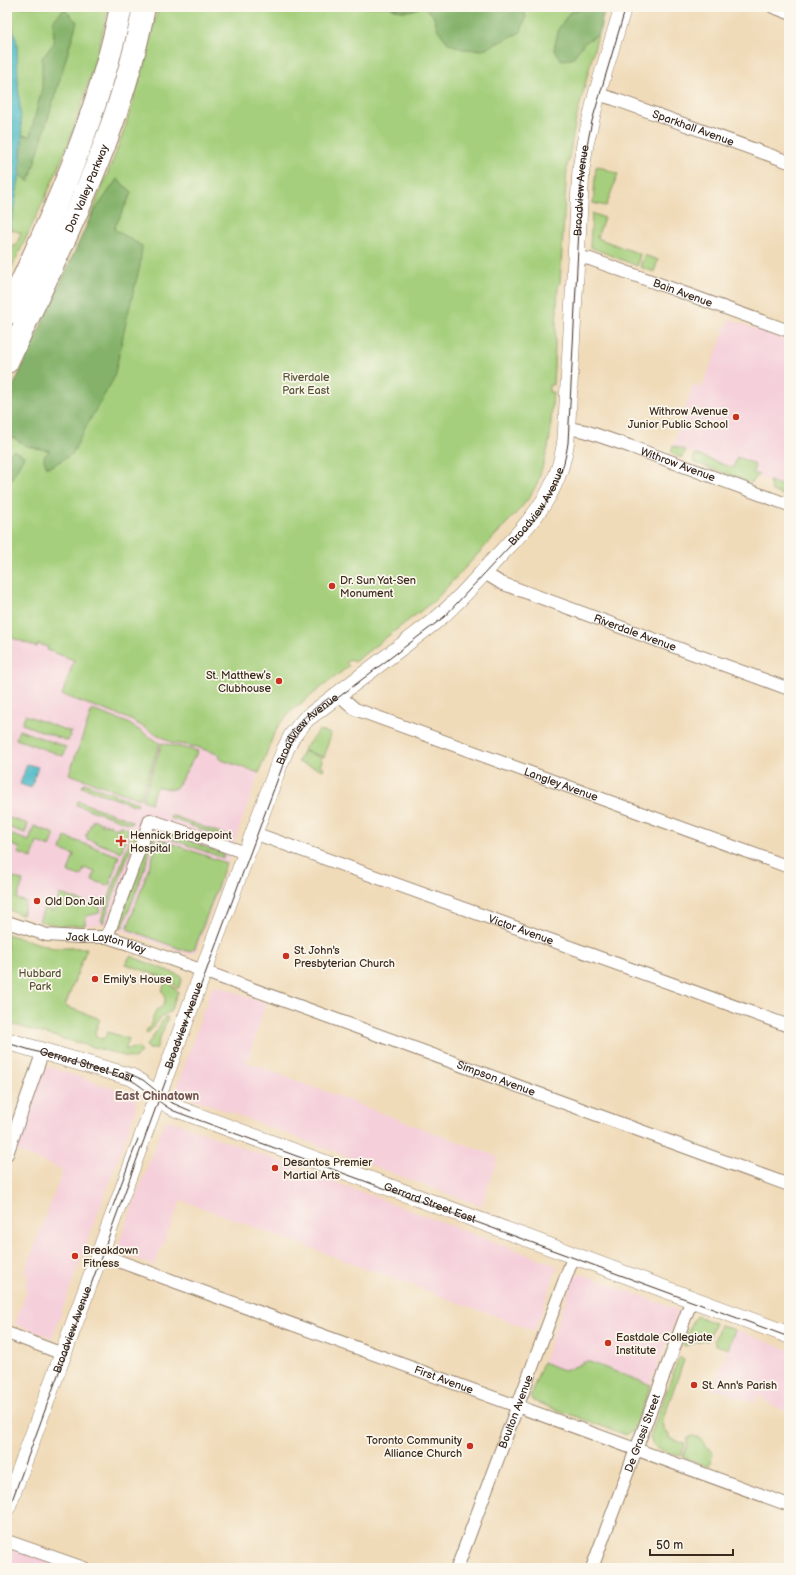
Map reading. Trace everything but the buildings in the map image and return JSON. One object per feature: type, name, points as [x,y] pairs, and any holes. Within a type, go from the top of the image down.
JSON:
[{"type":"highway","name":"Don Valley Parkway","points":[[7,314],[62,193],[88,128],[106,71],[122,7]]},
{"type":"highway","name":"Don Valley Parkway","points":[[7,362],[47,280],[86,191],[112,123],[131,65],[144,7]]},
{"type":"main road","name":"Broadview Avenue","points":[[7,1508],[62,1354],[246,854],[285,750],[292,736],[306,719],[435,621],[455,603],[534,516],[551,492],[563,457],[567,428],[581,168],[597,94],[623,7]]},
{"type":"main road","name":"Gerrard Street East","points":[[7,1041],[131,1077],[144,1084],[157,1096],[176,1108],[789,1335]]},
{"type":"street","points":[[773,7],[789,13]]},
{"type":"street","name":"Sparkhall Avenue","points":[[597,94],[614,98],[789,162]]},
{"type":"street","name":"Bain Avenue","points":[[576,257],[590,259],[789,331]]},
{"type":"street","name":"Withrow Avenue","points":[[567,428],[585,431],[629,446],[789,505]]},
{"type":"street","name":"Riverdale Avenue","points":[[483,572],[501,583],[789,689]]},
{"type":"street","name":"Langley Avenue","points":[[338,694],[355,709],[789,867]]},
{"type":"street","points":[[107,937],[150,820],[246,854]]},
{"type":"street","name":"Victor Avenue","points":[[254,833],[789,1026]]},
{"type":"street","name":"Jack Layton Way","points":[[7,922],[48,935],[62,937],[107,937],[204,971]]},
{"type":"street","name":"Simpson Avenue","points":[[204,971],[789,1185]]},
{"type":"street","points":[[7,1154],[43,1051]]},
{"type":"street","name":"First Avenue","points":[[99,1254],[789,1505]]},
{"type":"street","name":"Boulton Avenue","points":[[457,1568],[574,1255]]},
{"type":"street","name":"De Grassi Street","points":[[592,1568],[692,1299]]},
{"type":"street","points":[[7,1334],[62,1354]]},
{"type":"street","points":[[7,1541],[84,1568]]},
{"type":"shaded area","name":"Withrow Avenue Junior Public School","points":[[729,319],[789,341],[789,488],[673,446],[693,385],[702,388]]},
{"type":"shaded area","name":"Hennick Bridgepoint Hospital","points":[[7,636],[36,647],[38,644],[48,647],[47,650],[74,660],[62,694],[127,718],[173,743],[197,747],[220,755],[219,759],[259,773],[196,951],[189,955],[104,924],[60,926],[39,921],[7,909]]},
{"type":"shaded area","points":[[217,985],[266,1004],[247,1062],[498,1157],[481,1206],[180,1094],[177,1090],[177,1086],[210,992]]},
{"type":"shaded area","points":[[50,1067],[133,1095],[136,1103],[135,1112],[52,1338],[15,1324],[27,1290],[25,1287],[29,1276],[24,1274],[63,1170],[15,1150],[44,1071],[46,1068]]},
{"type":"shaded area","points":[[169,1120],[556,1265],[557,1267],[535,1331],[181,1200],[154,1266],[116,1251],[164,1123]]},
{"type":"shaded area","name":"Eastdale Collegiate Institute","points":[[579,1273],[676,1309],[678,1312],[633,1431],[626,1435],[533,1401],[530,1397],[575,1275]]},
{"type":"shaded area","points":[[735,1330],[789,1350],[789,1412],[773,1406],[758,1395],[755,1403],[713,1388]]},
{"type":"shaded area","points":[[7,1548],[62,1566],[62,1568],[7,1568]]},
{"type":"green space","points":[[7,7],[109,7],[88,86],[68,145],[48,192],[7,277],[7,247],[16,246],[21,233],[7,228]]},
{"type":"green space","name":"Riverdale Park East","points":[[158,7],[605,7],[576,120],[567,167],[560,282],[558,288],[553,385],[549,385],[549,392],[553,392],[550,437],[537,484],[529,498],[519,510],[435,600],[354,662],[351,659],[346,663],[349,666],[290,712],[279,725],[273,736],[259,773],[219,759],[220,755],[197,747],[173,743],[127,718],[62,695],[74,660],[47,650],[48,647],[38,644],[37,647],[7,636],[7,434],[17,439],[42,370],[132,192],[117,180],[90,218],[127,120],[146,56]]},
{"type":"green space","points":[[390,7],[421,7],[406,11]]},
{"type":"green space","points":[[424,7],[522,7],[526,16],[521,32],[483,50],[462,49],[448,43],[438,30],[433,15]]},
{"type":"green space","points":[[585,7],[599,7],[604,10],[599,34],[584,43],[572,59],[561,60],[554,49],[559,28],[570,12]]},
{"type":"green space","points":[[64,9],[77,22],[29,182],[20,174],[22,135],[30,136],[42,88],[42,58],[54,43],[53,21]]},
{"type":"green space","points":[[598,166],[618,174],[606,206],[593,203],[596,167]]},
{"type":"green space","points":[[117,179],[132,192],[114,229],[142,246],[140,266],[115,373],[113,380],[72,454],[54,465],[47,467],[44,456],[50,451],[27,446],[7,434],[7,400],[90,218]]},
{"type":"green space","points":[[592,213],[604,218],[597,238],[640,254],[637,266],[590,247]]},
{"type":"green space","points":[[644,255],[658,260],[654,272],[640,267]]},
{"type":"green space","points":[[673,446],[686,450],[681,458],[674,455],[671,451]]},
{"type":"green space","points":[[13,450],[24,456],[7,487],[7,457]]},
{"type":"green space","points":[[695,454],[733,468],[737,457],[753,463],[755,465],[753,473],[759,475],[751,483],[693,462]]},
{"type":"green space","points":[[769,481],[789,488],[789,497],[772,491]]},
{"type":"green space","points":[[92,710],[126,722],[160,743],[140,799],[69,774]]},
{"type":"green space","points":[[25,715],[71,732],[68,741],[22,724]]},
{"type":"green space","points":[[19,730],[66,747],[63,756],[16,739]]},
{"type":"green space","points":[[319,730],[331,734],[324,757],[303,750]]},
{"type":"green space","points":[[162,743],[198,751],[177,787],[173,789],[158,787],[155,789],[151,803],[142,800]]},
{"type":"green space","points":[[303,751],[320,757],[322,761],[320,766],[324,767],[323,770],[298,762]]},
{"type":"green space","points":[[84,783],[138,803],[137,806],[82,787]]},
{"type":"green space","points":[[78,801],[132,821],[131,824],[76,805]]},
{"type":"green space","points":[[171,815],[231,837],[230,840],[170,818]]},
{"type":"green space","points":[[7,817],[28,824],[25,833],[7,827]]},
{"type":"green space","points":[[94,819],[100,823],[102,822],[102,826],[106,823],[106,825],[110,824],[113,828],[119,828],[120,825],[129,829],[121,852],[87,839],[87,836],[85,835],[88,833],[90,825]]},
{"type":"green space","points":[[34,826],[55,834],[50,847],[37,842],[32,858],[18,853],[20,848],[9,844],[7,849],[7,833],[29,841]]},
{"type":"green space","points":[[133,831],[137,832],[103,923],[101,920]]},
{"type":"green space","points":[[165,832],[224,854],[223,858],[163,836]]},
{"type":"green space","points":[[65,837],[119,856],[109,886],[92,880],[95,872],[84,868],[81,876],[68,872],[74,855],[61,850]]},
{"type":"green space","points":[[151,837],[155,839],[123,927],[120,927],[120,922]]},
{"type":"green space","points":[[159,839],[226,863],[195,948],[190,951],[186,951],[127,929]]},
{"type":"green space","points":[[7,875],[23,881],[17,899],[26,902],[22,915],[7,909]]},
{"type":"green space","points":[[60,894],[101,908],[99,913],[87,917],[85,925],[60,926],[39,921],[44,908],[53,911]]},
{"type":"green space","name":"Hubbard Park","points":[[7,934],[53,948],[87,948],[65,1006],[100,1019],[95,1032],[98,1038],[103,1038],[108,1032],[129,1039],[125,1049],[139,1048],[141,1052],[135,1059],[7,1023]]},
{"type":"green space","points":[[130,956],[181,976],[182,979],[178,989],[172,981],[126,964]]},
{"type":"green space","points":[[166,980],[178,992],[170,1012],[161,1018],[148,1033],[146,1032],[147,1029],[149,1029],[156,1010],[162,1007],[165,1002],[165,996],[162,991]]},
{"type":"green space","points":[[165,1017],[168,1017],[156,1049],[148,1049],[146,1045],[151,1040]]},
{"type":"green space","points":[[697,1316],[715,1323],[709,1339],[707,1341],[703,1340],[686,1346],[683,1345],[693,1320]]},
{"type":"green space","points":[[720,1325],[735,1330],[728,1349],[716,1345],[714,1341]]},
{"type":"green space","points":[[679,1357],[684,1360],[663,1419],[664,1429],[669,1435],[669,1438],[685,1444],[681,1456],[662,1451],[651,1442],[650,1437]]},
{"type":"green space","points":[[587,1361],[651,1385],[633,1431],[626,1435],[533,1401],[530,1397],[543,1362],[565,1371]]},
{"type":"green space","points":[[693,1436],[698,1437],[713,1453],[709,1467],[683,1457],[687,1446],[687,1439]]},
{"type":"water","points":[[7,7],[17,43],[22,135],[20,174],[7,248]]},
{"type":"water","points":[[27,764],[38,767],[31,788],[20,784]]},
{"type":"tram line","points":[[7,1514],[290,746],[300,730],[314,716],[444,617],[536,518],[548,501],[557,483],[564,464],[568,443],[582,170],[592,121],[626,7]]},
{"type":"tram line","points":[[286,742],[299,722],[329,698]]},
{"type":"tram line","points":[[7,1043],[131,1080],[174,1111],[789,1337]]},
{"type":"tram line","points":[[126,1072],[143,1080],[170,1102],[191,1111]]},
{"type":"tram line","points":[[110,1214],[138,1139]]},
{"type":"place","name":"Withrow Avenue Junior Public School","points":[[736,417]]},
{"type":"place","name":"Dr. Sun Yat-Sen Monument","points":[[332,586]]},
{"type":"place","name":"St. Matthew’s Clubhouse","points":[[279,681]]},
{"type":"place","name":"Hennick Bridgepoint Hospital","points":[[121,841]]},
{"type":"place","name":"Old Don Jail","points":[[37,901]]},
{"type":"place","name":"St. John's Presbyterian Church","points":[[286,956]]},
{"type":"place","name":"Emily's House","points":[[95,979]]},
{"type":"place","name":"Desantos Premier Martial Arts","points":[[275,1168]]},
{"type":"place","name":"Breakdown Fitness","points":[[75,1256]]},
{"type":"place","name":"Eastdale Collegiate Institute","points":[[608,1343]]},
{"type":"place","name":"St. Ann's Parish","points":[[694,1385]]},
{"type":"place","name":"Toronto Community Alliance Church","points":[[470,1446]]},
{"type":"district","name":"East Chinatown","points":[[157,1096]]}]
